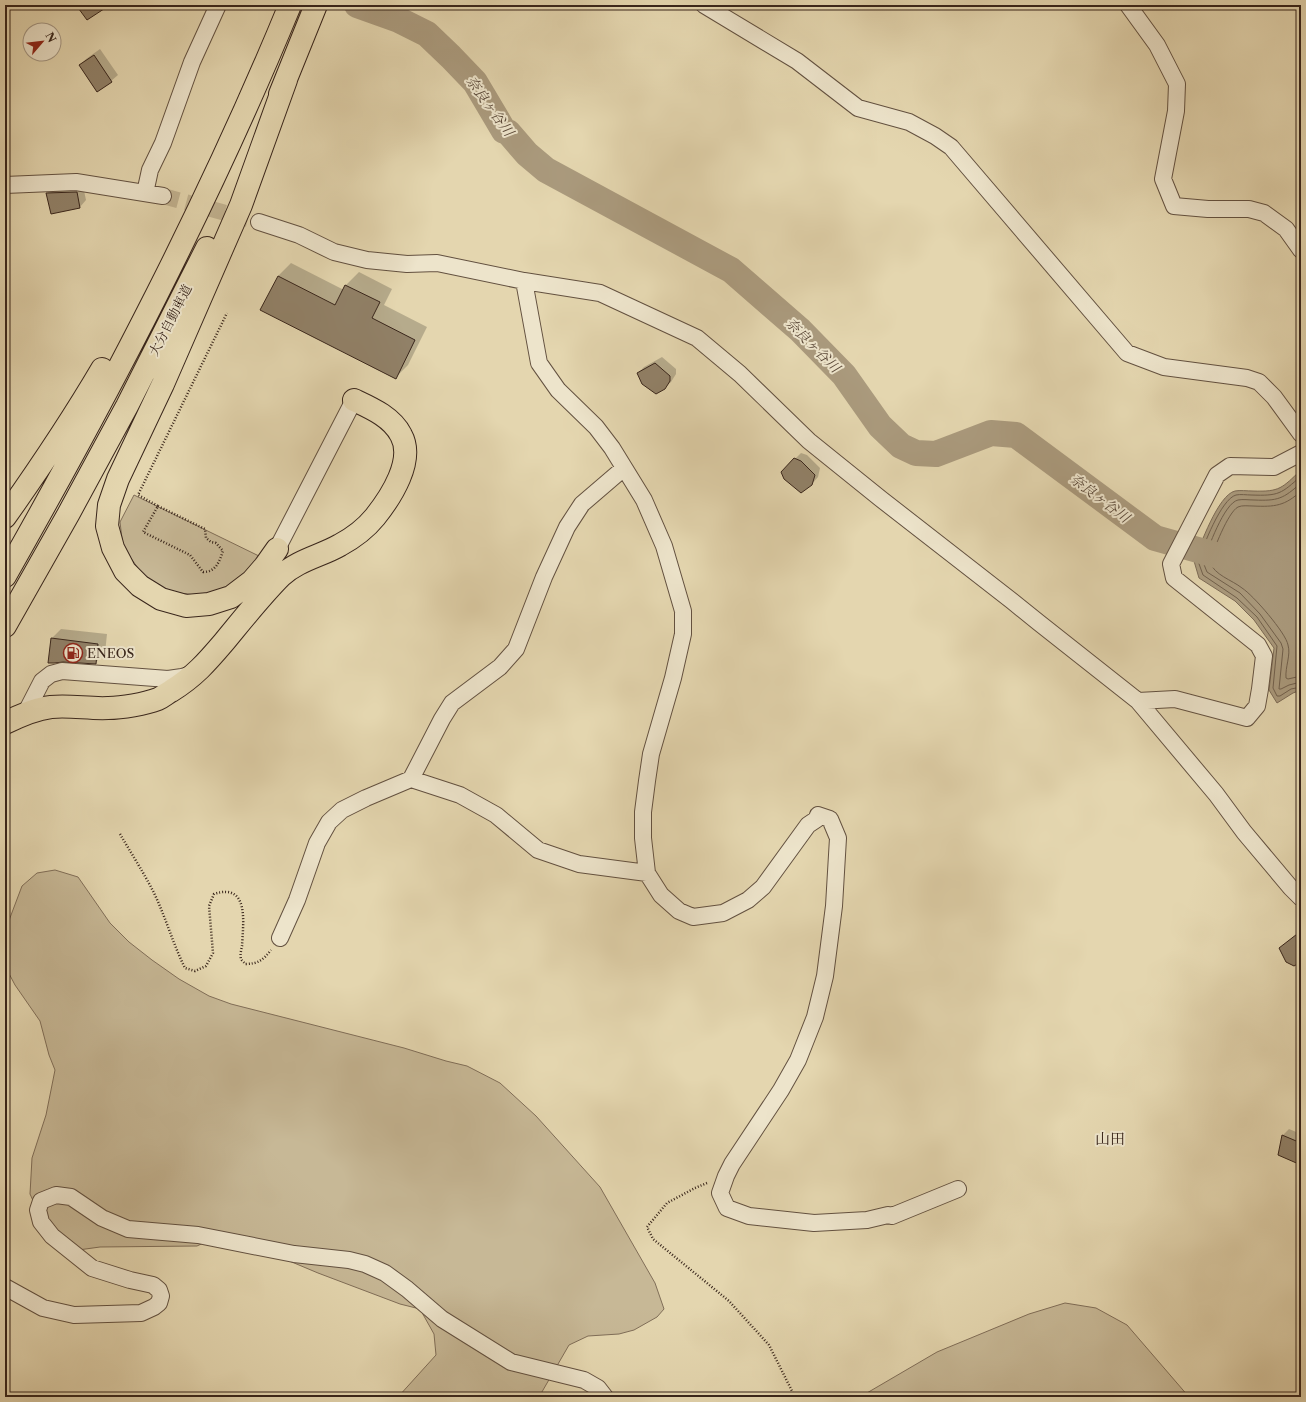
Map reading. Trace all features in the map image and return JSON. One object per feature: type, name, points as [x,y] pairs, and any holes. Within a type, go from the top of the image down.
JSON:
[{"type":"highway","name":"大分自動車道","points":[[5,576],[102,400],[158,292],[212,182],[263,70],[288,8]]},
{"type":"highway","name":"大分自動車道","points":[[5,626],[127,406],[232,198],[286,80],[313,13]]},
{"type":"highway","points":[[5,517],[76,414],[114,349],[148,290],[196,198],[236,112],[263,70]]},
{"type":"highway","points":[[277,549],[252,581],[231,597],[208,604],[186,606],[162,599],[140,586],[125,571],[113,548],[108,526],[109,505],[118,479],[163,384],[241,205],[286,80]]},
{"type":"highway","points":[[5,723],[25,714],[50,707],[78,706],[108,708],[133,705],[158,698],[181,685],[200,670],[283,574],[300,562],[340,545],[358,533],[375,517],[390,496],[405,465],[406,449],[402,435],[390,422],[376,411],[354,400]]},
{"type":"street","points":[[145,193],[150,170],[163,143],[192,62],[218,5]]},
{"type":"street","points":[[704,5],[797,60],[858,108],[909,122],[935,136],[950,147],[1127,353],[1164,367],[1247,378],[1259,382],[1274,397],[1301,434]]},
{"type":"street","points":[[1128,5],[1158,45],[1177,84],[1176,111],[1163,179],[1174,206],[1208,209],[1249,209],[1264,213],[1286,229],[1301,250]]},
{"type":"street","points":[[5,185],[76,182],[163,196]]},
{"type":"street","points":[[259,222],[299,235],[334,252],[367,260],[407,264],[437,263],[524,281],[600,293],[697,338],[740,374],[809,441],[1138,701],[1216,794],[1249,838],[1301,898]]},
{"type":"street","points":[[524,281],[539,363],[558,390],[596,427],[612,448],[644,500],[664,546],[683,611],[683,634],[673,678],[651,754],[647,781],[643,812],[643,838],[647,873],[662,896],[679,911],[693,917],[723,913],[748,900],[763,887],[808,825],[817,819],[818,815],[830,819],[838,838],[834,906],[825,976],[815,1017],[794,1066],[732,1164],[726,1176],[720,1193],[727,1208],[749,1216],[814,1223],[866,1220],[888,1215],[892,1216],[958,1188]]},
{"type":"street","points":[[277,549],[354,400]]},
{"type":"street","points":[[1138,701],[1175,699],[1247,718],[1257,706],[1264,656],[1258,645],[1174,578],[1171,564],[1217,475],[1230,466],[1274,467],[1301,453]]},
{"type":"street","points":[[280,938],[297,900],[317,843],[329,822],[342,810],[411,779],[442,719],[452,703],[500,667],[516,649],[544,577],[567,527],[582,504],[624,468]]},
{"type":"street","points":[[25,714],[42,681],[51,674],[62,671],[168,679],[182,677],[200,670]]},
{"type":"street","points":[[411,779],[460,795],[496,815],[538,850],[579,864],[647,873]]},
{"type":"street","points":[[5,1287],[43,1308],[74,1315],[141,1312],[154,1307],[159,1303],[159,1290],[153,1285],[130,1280],[92,1268],[52,1236],[41,1222],[38,1210],[41,1201],[56,1195],[71,1197],[102,1218],[128,1229],[198,1235],[294,1254],[349,1260],[365,1264],[385,1273],[407,1289],[442,1319],[510,1362],[584,1380],[598,1388],[605,1397]]},
{"type":"path","points":[[158,506],[143,532],[190,555],[202,572],[209,572],[220,562],[223,551],[216,543],[211,542],[206,538],[205,529],[138,495],[227,313]]},
{"type":"path","points":[[120,834],[154,892],[167,922],[176,951],[185,968],[195,971],[206,966],[213,953],[209,906],[214,894],[223,891],[230,892],[238,897],[241,904],[241,958],[245,964],[254,964],[263,960],[280,938]]},
{"type":"path","points":[[726,1176],[695,1188],[667,1203],[647,1227],[653,1239],[729,1301],[769,1345],[795,1397]]},
{"type":"shaded area","points":[[134,495],[261,557],[256,565],[233,584],[217,592],[196,595],[178,593],[158,586],[140,571],[123,547],[120,522]]},
{"type":"shaded area","points":[[55,870],[78,877],[110,923],[129,942],[179,979],[209,996],[231,1004],[404,1048],[467,1066],[500,1083],[536,1116],[600,1187],[655,1283],[664,1309],[657,1317],[634,1330],[619,1334],[588,1336],[569,1345],[539,1397],[398,1397],[436,1355],[434,1334],[420,1309],[400,1304],[318,1273],[237,1239],[214,1238],[197,1246],[100,1247],[71,1251],[47,1231],[30,1194],[32,1158],[46,1115],[55,1070],[49,1055],[40,1021],[15,985],[5,966],[5,931],[22,886],[37,873]]},
{"type":"shaded area","points":[[1065,1303],[1096,1308],[1127,1325],[1189,1397],[860,1397],[937,1352],[1029,1314]]},
{"type":"water","points":[[1301,470],[1301,690],[1277,703],[1269,690],[1274,648],[1254,620],[1235,601],[1199,578],[1194,561],[1210,522],[1222,502],[1229,495],[1235,491],[1275,490],[1285,485]]},
{"type":"building","points":[[76,5],[110,5],[87,20]]},
{"type":"building","points":[[94,55],[112,82],[97,92],[79,65]]},
{"type":"building","points":[[77,192],[80,208],[51,214],[46,193]]},
{"type":"building","points":[[278,276],[335,305],[345,285],[380,302],[372,318],[415,340],[396,379],[260,310]]},
{"type":"building","points":[[655,363],[670,376],[670,381],[665,389],[656,394],[642,384],[637,373]]},
{"type":"building","points":[[794,458],[801,461],[815,475],[812,485],[801,493],[784,479],[781,472]]},
{"type":"building","name":"ENEOS","points":[[51,638],[98,644],[96,664],[63,662],[48,663]]},
{"type":"building","points":[[1301,931],[1301,962],[1294,966],[1286,962],[1279,948]]},
{"type":"building","points":[[1282,1135],[1301,1143],[1301,1165],[1278,1155]]},
{"type":"waterway","name":"奈良ヶ谷川","points":[[357,5],[399,20],[427,34],[475,82],[504,131],[508,132],[527,154],[546,170],[731,270],[800,330],[844,375],[880,426],[901,446],[916,453],[936,454],[991,433],[1016,435],[1155,538],[1301,579]]},
{"type":"tunnel","points":[[163,196],[259,222]]},
{"type":"place","name":"ENEOS","points":[[73,653]]},
{"type":"district","name":"山田","points":[[1110,1138]]}]
